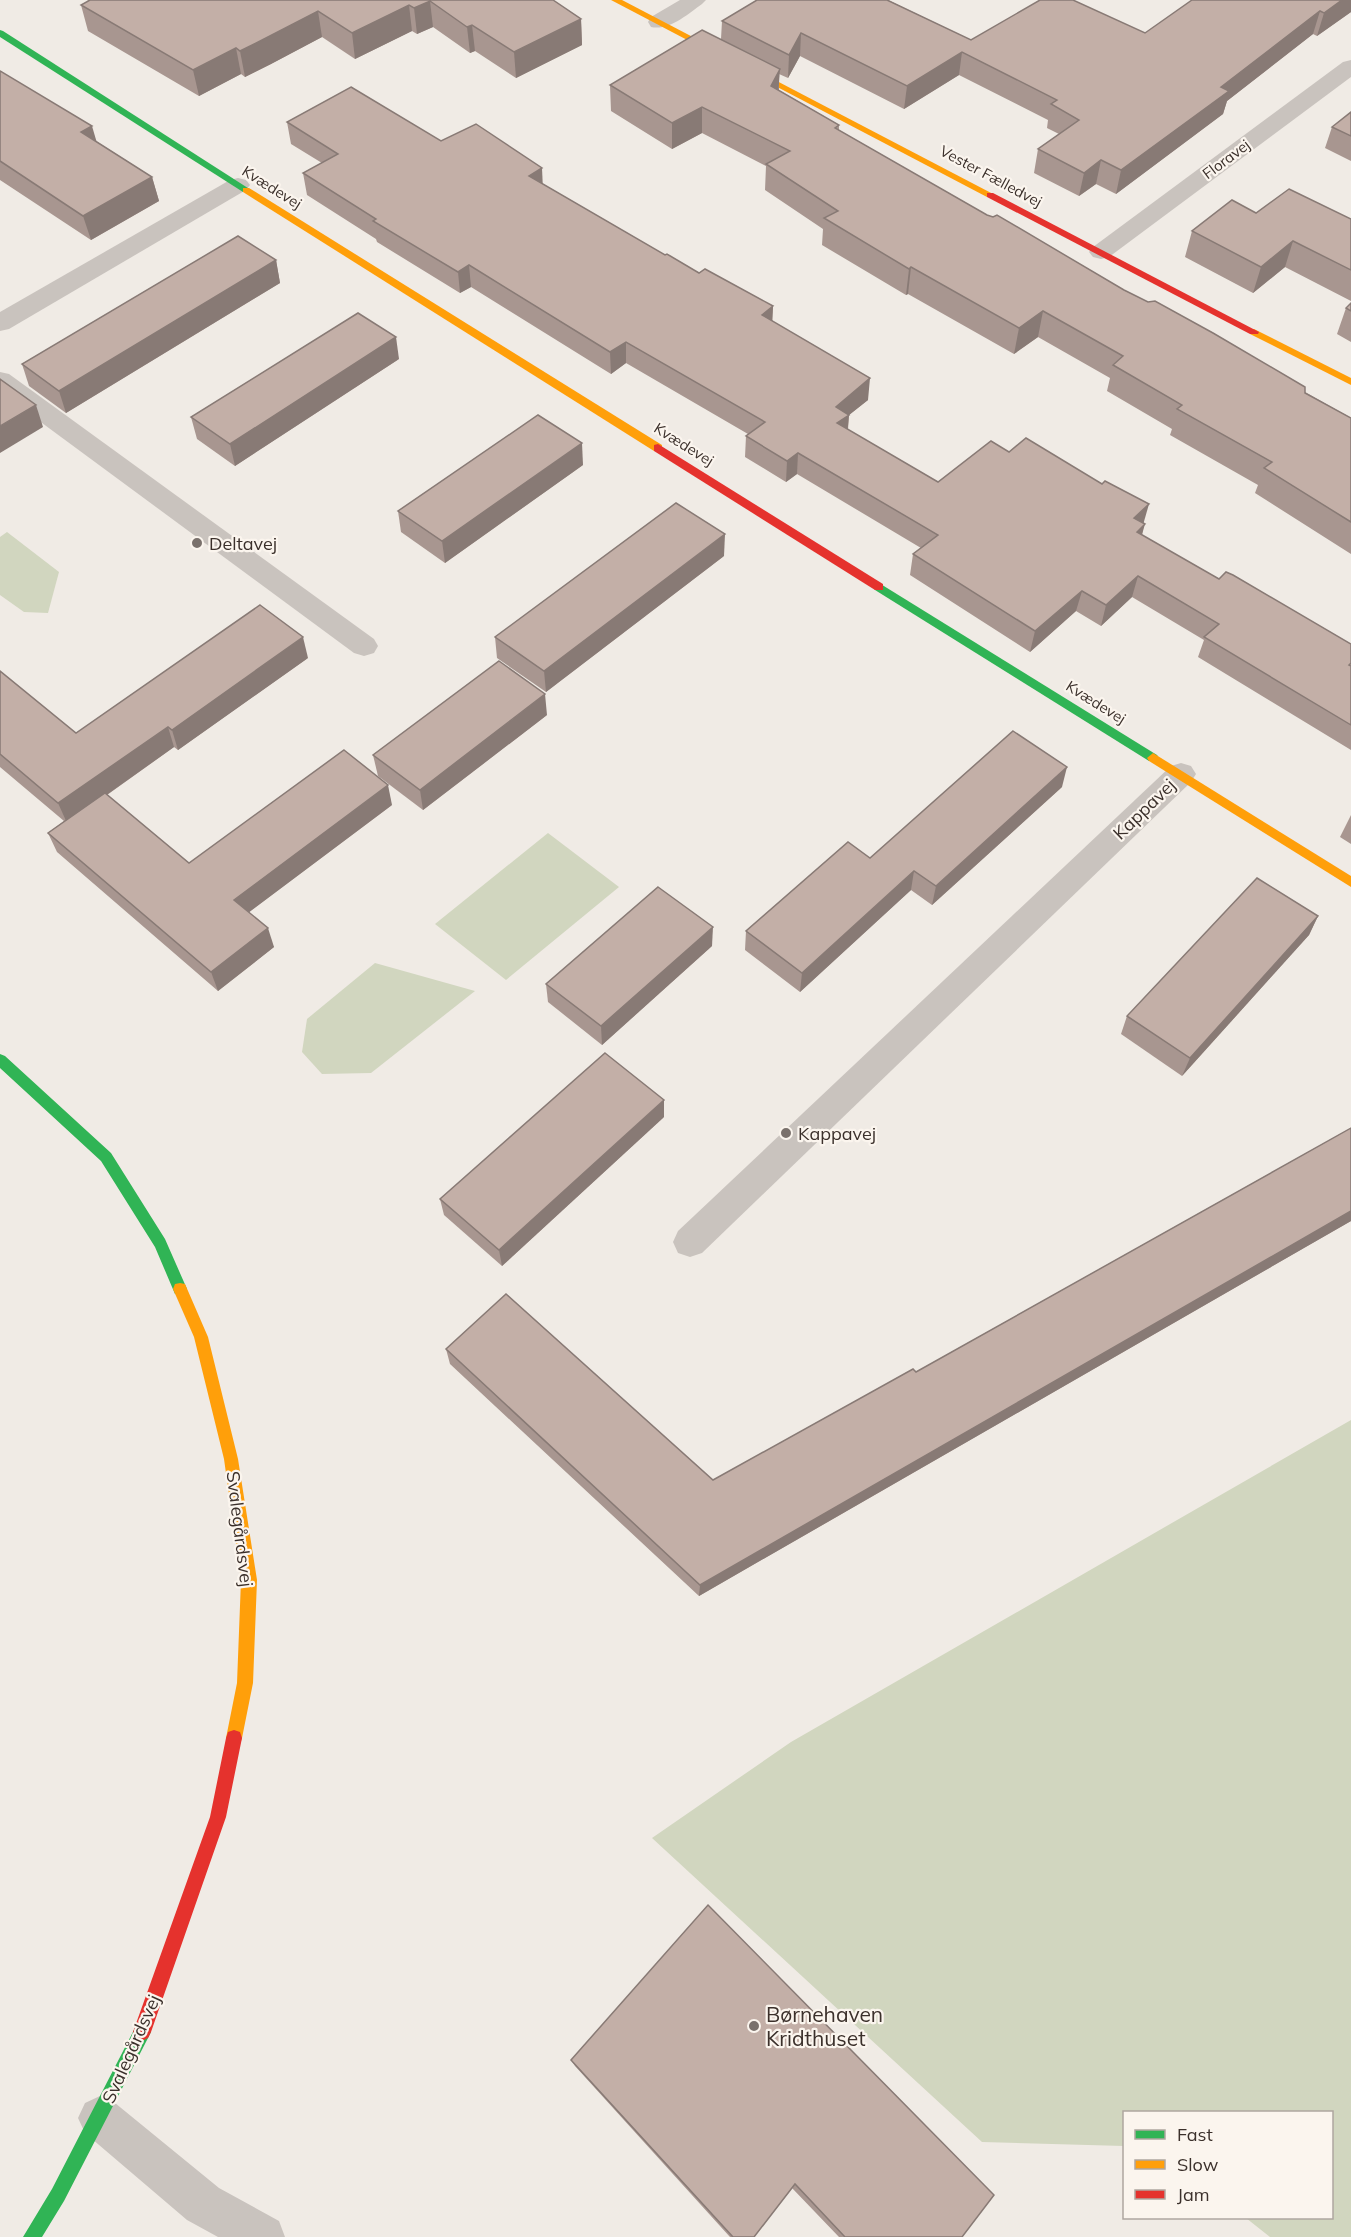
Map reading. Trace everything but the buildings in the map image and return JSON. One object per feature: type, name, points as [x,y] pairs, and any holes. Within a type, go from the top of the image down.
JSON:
[{"type":"street","name":"Vester Fælledvej","points":[[615,0],[1351,382]]},
{"type":"street","points":[[659,22],[695,0]]},
{"type":"street","name":"Kvædevej","points":[[0,33],[238,185],[1351,882]]},
{"type":"street","name":"Floravej","points":[[1101,252],[1351,67]]},
{"type":"street","points":[[0,323],[238,185]]},
{"type":"street","points":[[0,380],[364,646]]},
{"type":"street","name":"Kappavej","points":[[690,1242],[1181,774]]},
{"type":"street","name":"Svalegårdsvej","points":[[0,1060],[106,1157],[159,1244],[201,1337],[231,1459],[249,1580],[246,1683],[218,1817],[146,2027],[100,2118],[32,2237]]},
{"type":"street","name":"Svalegårdsvej","points":[[100,2118],[203,2204],[263,2237]]},
{"type":"green space","points":[[7,532],[59,572],[48,613],[24,612],[0,595],[0,537]]},
{"type":"green space","points":[[548,833],[619,887],[506,980],[435,924]]},
{"type":"green space","points":[[375,963],[475,991],[371,1073],[322,1074],[302,1052],[307,1019]]},
{"type":"green space","points":[[1351,1420],[1351,2237],[1270,2237],[1247,2219],[1333,2219],[1333,2111],[1123,2111],[1123,2146],[982,2142],[652,1838],[791,1742]]},
{"type":"traffic: fast","points":[[0,33],[246,190]]},
{"type":"traffic: fast","points":[[879,587],[1153,758]]},
{"type":"traffic: fast","points":[[0,1060],[106,1157],[160,1243],[180,1289]]},
{"type":"traffic: fast","points":[[32,2237],[58,2195],[142,2032]]},
{"type":"traffic: slow","points":[[615,0],[990,195]]},
{"type":"traffic: slow","points":[[246,190],[658,448]]},
{"type":"traffic: slow","points":[[1254,332],[1351,382]]},
{"type":"traffic: slow","points":[[1153,758],[1351,882]]},
{"type":"traffic: slow","points":[[180,1289],[201,1337],[231,1459],[249,1580],[245,1683],[234,1738]]},
{"type":"traffic: jam","points":[[990,195],[1254,332]]},
{"type":"traffic: jam","points":[[658,448],[879,587]]},
{"type":"traffic: jam","points":[[142,2032],[218,1817],[234,1738]]},
{"type":"place","name":"Deltavej","points":[[197,543]]},
{"type":"place","name":"Kappavej","points":[[786,1133]]},
{"type":"place","name":"Børnehaven Kridthuset","points":[[754,2026]]}]
